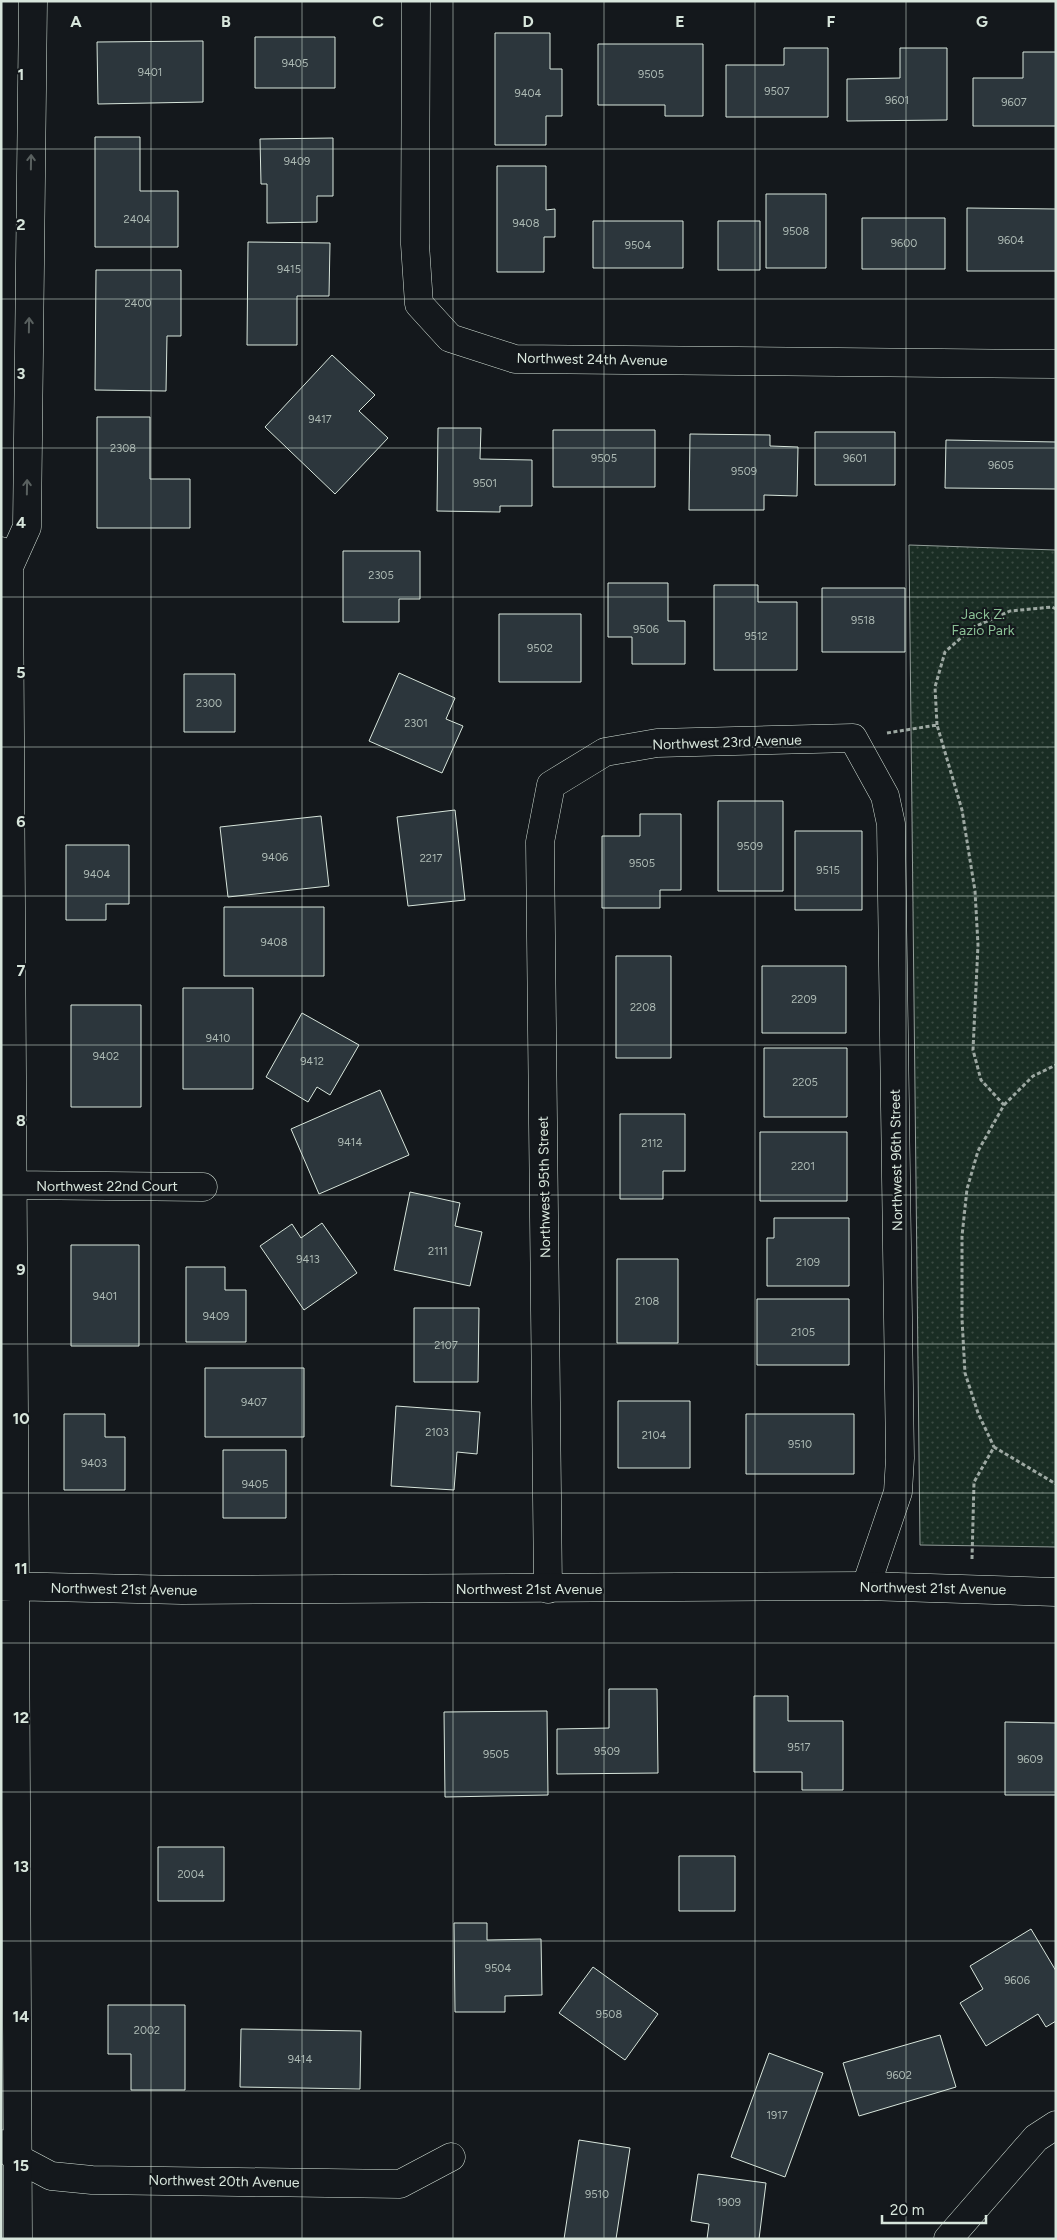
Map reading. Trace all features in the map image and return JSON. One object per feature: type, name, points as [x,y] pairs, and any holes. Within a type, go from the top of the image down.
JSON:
[{"type":"street","points":[[18,2239],[9,2151],[8,1587],[12,1185],[5,559],[27,527],[33,1]]},
{"type":"street","name":"Northwest 24th Avenue","points":[[416,1],[415,244],[419,304],[450,338],[515,359],[1056,364]]},
{"type":"street","name":"Northwest 23rd Avenue","points":[[551,785],[605,752],[657,743],[853,738]]},
{"type":"street","name":"Northwest 96th Street","points":[[853,738],[885,796],[891,824],[900,1458],[898,1492],[866,1586]]},
{"type":"street","name":"Northwest 95th Street","points":[[548,1590],[540,842],[551,785]]},
{"type":"street","name":"Northwest 22nd Court","points":[[12,1185],[203,1187]]},
{"type":"street","name":"Northwest 21st Avenue","points":[[8,1587],[182,1590],[548,1590],[866,1586],[1056,1592]]},
{"type":"street","points":[[948,2239],[1036,2138],[1056,2125]]},
{"type":"street","name":"Northwest 20th Avenue","points":[[9,2151],[50,2176],[92,2180],[400,2184],[451,2157]]},
{"type":"path","points":[[1004,1105],[981,1080],[973,1050],[978,945],[975,891],[962,810],[937,726],[934,687],[946,652],[972,628],[1010,611],[1052,607],[1056,609]]},
{"type":"path","points":[[853,738],[937,726]]},
{"type":"path","points":[[1056,1065],[1033,1076],[1004,1105],[978,1151],[967,1189],[962,1236],[962,1319],[965,1373],[978,1413],[994,1447],[1056,1484]]},
{"type":"path","points":[[971,1589],[974,1482],[994,1447]]},
{"type":"green space","name":"Jack Z. Fazio Park","points":[[909,545],[1056,550],[1056,1547],[920,1545]]},
{"type":"building","points":[[495,33],[550,33],[550,69],[562,69],[562,116],[546,116],[546,145],[495,145]]},
{"type":"building","points":[[255,37],[335,37],[335,88],[255,88]]},
{"type":"building","points":[[203,41],[203,102],[98,104],[97,42]]},
{"type":"building","points":[[598,44],[703,44],[703,116],[665,116],[665,105],[598,105]]},
{"type":"building","points":[[784,48],[828,48],[828,117],[726,117],[726,65],[784,65]]},
{"type":"building","points":[[900,48],[947,48],[947,120],[847,121],[847,79],[900,78]]},
{"type":"building","points":[[1023,52],[1056,52],[1056,126],[973,126],[973,78],[1023,78]]},
{"type":"building","points":[[95,137],[140,137],[140,191],[178,191],[178,247],[95,247]]},
{"type":"building","points":[[333,138],[333,196],[317,196],[317,222],[267,223],[267,184],[261,184],[260,139]]},
{"type":"building","points":[[497,166],[546,166],[546,210],[555,209],[555,237],[544,237],[544,272],[497,272]]},
{"type":"building","points":[[766,194],[826,194],[826,268],[766,268]]},
{"type":"building","points":[[967,208],[1056,209],[1056,271],[967,271]]},
{"type":"building","points":[[862,218],[945,218],[945,269],[862,269]]},
{"type":"building","points":[[593,221],[683,221],[683,268],[593,268]]},
{"type":"building","points":[[718,221],[760,221],[760,270],[718,270]]},
{"type":"building","points":[[248,242],[330,243],[329,296],[297,296],[297,345],[247,345]]},
{"type":"building","points":[[96,270],[181,270],[181,336],[167,336],[166,391],[95,390]]},
{"type":"building","points":[[332,355],[375,395],[359,411],[388,438],[335,494],[265,427]]},
{"type":"building","points":[[97,417],[150,417],[150,479],[190,479],[190,528],[97,528]]},
{"type":"building","points":[[438,428],[481,428],[480,459],[532,460],[532,506],[500,506],[500,512],[437,511]]},
{"type":"building","points":[[553,430],[655,430],[655,487],[553,487]]},
{"type":"building","points":[[815,432],[895,432],[895,485],[815,485]]},
{"type":"building","points":[[690,434],[770,435],[770,446],[798,447],[797,496],[764,495],[764,510],[689,510]]},
{"type":"building","points":[[946,440],[1056,442],[1056,489],[945,488]]},
{"type":"building","points":[[343,551],[420,551],[420,599],[399,599],[399,622],[343,622]]},
{"type":"building","points":[[608,583],[668,583],[668,621],[685,621],[685,664],[632,664],[632,637],[608,637]]},
{"type":"building","points":[[714,585],[758,585],[758,602],[797,602],[797,670],[714,670]]},
{"type":"building","points":[[822,588],[905,588],[905,652],[822,652]]},
{"type":"building","points":[[499,614],[581,614],[581,682],[499,682]]},
{"type":"building","points":[[399,673],[455,698],[446,719],[463,726],[442,773],[369,741]]},
{"type":"building","points":[[184,674],[235,674],[235,732],[184,732]]},
{"type":"building","points":[[718,801],[783,801],[783,891],[718,891]]},
{"type":"building","points":[[455,810],[465,900],[408,906],[397,817]]},
{"type":"building","points":[[640,814],[681,814],[681,890],[660,890],[660,908],[602,908],[602,836],[640,836]]},
{"type":"building","points":[[321,816],[329,886],[228,897],[220,827]]},
{"type":"building","points":[[795,831],[862,831],[862,910],[795,910]]},
{"type":"building","points":[[66,845],[129,845],[129,904],[106,904],[106,920],[66,920]]},
{"type":"building","points":[[224,907],[324,907],[324,976],[224,976]]},
{"type":"building","points":[[616,956],[671,956],[671,1058],[616,1058]]},
{"type":"building","points":[[762,966],[846,966],[846,1033],[762,1033]]},
{"type":"building","points":[[183,988],[253,988],[253,1089],[183,1089]]},
{"type":"building","points":[[71,1005],[141,1005],[141,1107],[71,1107]]},
{"type":"building","points":[[302,1013],[359,1045],[330,1095],[317,1087],[308,1102],[266,1077]]},
{"type":"building","points":[[764,1048],[847,1048],[847,1117],[764,1117]]},
{"type":"building","points":[[380,1090],[409,1155],[319,1194],[291,1129]]},
{"type":"building","points":[[620,1114],[685,1114],[685,1171],[663,1171],[663,1199],[620,1199]]},
{"type":"building","points":[[760,1132],[847,1132],[847,1201],[760,1201]]},
{"type":"building","points":[[410,1192],[460,1203],[455,1226],[482,1232],[470,1286],[394,1270]]},
{"type":"building","points":[[774,1218],[849,1218],[849,1286],[767,1286],[767,1238],[774,1238]]},
{"type":"building","points":[[322,1223],[357,1273],[304,1310],[260,1246],[292,1224],[301,1238]]},
{"type":"building","points":[[71,1245],[139,1245],[139,1346],[71,1346]]},
{"type":"building","points":[[617,1259],[678,1259],[678,1343],[617,1343]]},
{"type":"building","points":[[186,1267],[225,1267],[225,1290],[246,1290],[246,1342],[186,1342]]},
{"type":"building","points":[[757,1299],[849,1299],[849,1365],[757,1365]]},
{"type":"building","points":[[414,1308],[479,1308],[478,1382],[414,1382]]},
{"type":"building","points":[[205,1368],[304,1368],[304,1437],[205,1437]]},
{"type":"building","points":[[618,1401],[690,1401],[690,1468],[618,1468]]},
{"type":"building","points":[[396,1406],[480,1412],[477,1454],[457,1452],[454,1490],[391,1486]]},
{"type":"building","points":[[64,1414],[105,1414],[105,1437],[125,1437],[125,1490],[64,1490]]},
{"type":"building","points":[[746,1414],[854,1414],[854,1474],[746,1474]]},
{"type":"building","points":[[223,1450],[286,1450],[286,1518],[223,1518]]},
{"type":"building","points":[[609,1689],[657,1689],[658,1773],[557,1774],[557,1729],[609,1728]]},
{"type":"building","points":[[754,1696],[788,1696],[788,1721],[843,1721],[843,1790],[802,1790],[802,1772],[754,1772]]},
{"type":"building","points":[[547,1711],[548,1795],[445,1797],[444,1712]]},
{"type":"building","points":[[1005,1722],[1056,1723],[1056,1795],[1005,1795]]},
{"type":"building","points":[[158,1847],[224,1847],[224,1901],[158,1901]]},
{"type":"building","points":[[679,1856],[735,1856],[735,1911],[679,1911]]},
{"type":"building","points":[[454,1923],[487,1923],[487,1940],[541,1939],[542,1995],[505,1996],[505,2012],[455,2012]]},
{"type":"building","points":[[1031,1929],[1056,1971],[1056,2021],[1046,2027],[1038,2014],[986,2046],[960,2003],[983,1989],[970,1966]]},
{"type":"building","points":[[593,1967],[658,2014],[625,2060],[559,2013]]},
{"type":"building","points":[[108,2005],[185,2005],[185,2090],[131,2090],[131,2054],[108,2054]]},
{"type":"building","points":[[241,2029],[361,2031],[360,2089],[240,2087]]},
{"type":"building","points":[[940,2035],[956,2087],[859,2116],[843,2063]]},
{"type":"building","points":[[769,2053],[823,2073],[785,2177],[731,2157]]},
{"type":"building","points":[[579,2140],[630,2148],[616,2239],[564,2239]]},
{"type":"building","points":[[698,2174],[766,2183],[759,2239],[707,2239],[709,2224],[691,2221]]}]
